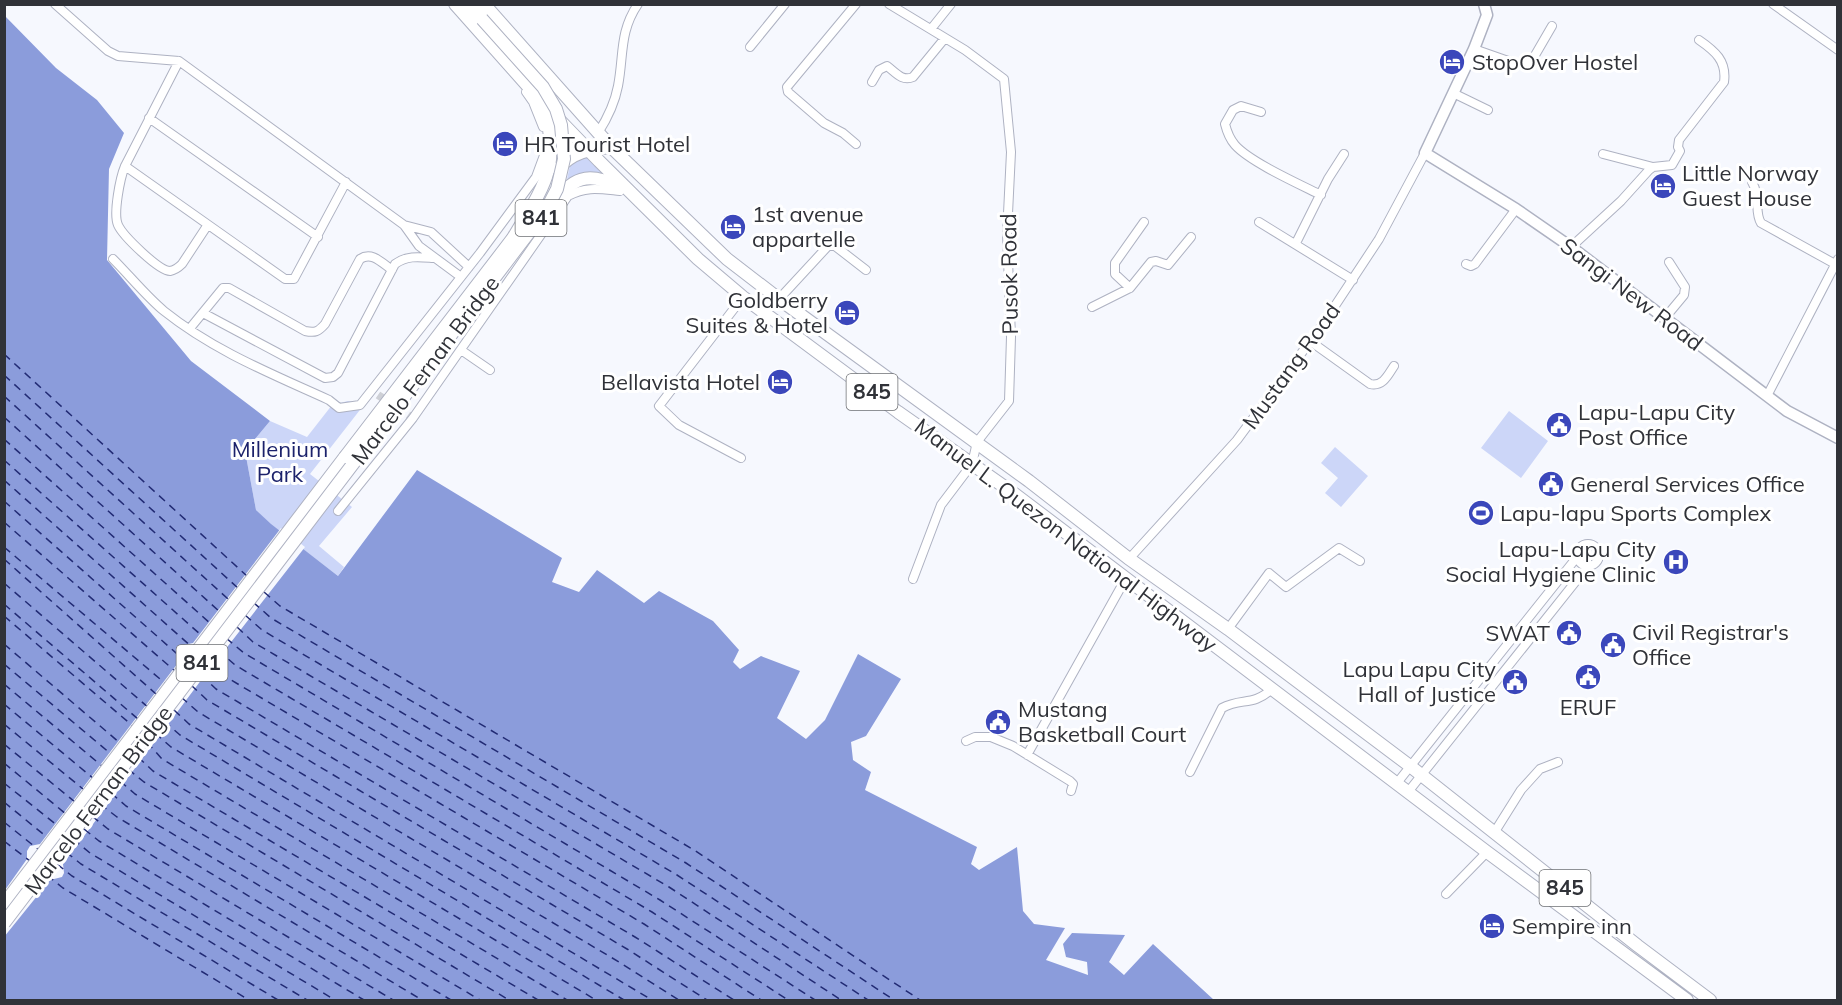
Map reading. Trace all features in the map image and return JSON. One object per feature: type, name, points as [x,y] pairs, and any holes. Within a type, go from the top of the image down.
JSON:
[{"type":"main road","name":"Manuel L. Quezon National Highway","points":[[455,4],[542,102],[630,193],[698,259],[743,297],[1126,578],[1487,852],[1687,1000]]},
{"type":"main road","name":"Marcelo Fernan Bridge","points":[[4,922],[546,210],[562,173],[564,159],[562,133],[551,98],[470,4]]},
{"type":"main road","name":"Manuel L. Quezon National Highway","points":[[484,4],[611,147],[710,244],[779,299],[1029,481],[1129,559],[1228,629],[1410,766],[1710,1000]]},
{"type":"main road","name":"Marcelo Fernan Bridge","points":[[4,904],[513,237],[542,189],[552,153],[549,126],[542,102]]},
{"type":"main road","points":[[542,189],[561,165],[572,157],[588,150],[611,147]]},
{"type":"main road","points":[[354,464],[383,438],[528,249],[561,193],[569,186],[593,177],[604,179],[630,193]]},
{"type":"main road","points":[[698,259],[710,244]]},
{"type":"street","points":[[55,4],[108,51],[118,56],[179,61],[404,225],[419,246],[461,277]]},
{"type":"street","points":[[598,133],[606,120],[618,86],[625,27],[638,4]]},
{"type":"street","points":[[750,47],[785,4]]},
{"type":"street","points":[[856,4],[787,87],[788,92],[824,123],[843,133],[856,144]]},
{"type":"street","name":"Pusok Road","points":[[889,4],[945,38],[1004,79],[1011,152],[1007,234],[1011,337],[1009,402],[976,442],[972,464],[941,505],[913,579]]},
{"type":"street","points":[[931,29],[951,4]]},
{"type":"street","points":[[1773,4],[1838,50]]},
{"type":"street","points":[[1425,153],[1474,49],[1487,15],[1487,6]]},
{"type":"street","points":[[1474,49],[1514,63],[1526,63],[1534,57],[1551,26]]},
{"type":"street","points":[[872,82],[879,70],[887,66],[903,78],[913,77],[945,38]]},
{"type":"street","points":[[1826,41],[1838,38]]},
{"type":"street","points":[[1603,154],[1653,167],[1672,165],[1675,162],[1680,151],[1679,140],[1724,82],[1725,73],[1722,61],[1716,52],[1699,40]]},
{"type":"street","points":[[179,61],[125,166],[119,183],[117,224],[126,236],[161,268],[170,271],[182,264],[207,226]]},
{"type":"street","points":[[113,259],[162,310],[191,331],[246,363],[329,400],[339,408],[360,405],[375,392],[536,177],[546,150],[543,125],[533,102],[507,63]]},
{"type":"street","points":[[1453,93],[1488,110]]},
{"type":"street","points":[[1262,112],[1241,106],[1233,110],[1225,124],[1228,136],[1248,156],[1321,195]]},
{"type":"street","points":[[149,118],[318,237]]},
{"type":"street","name":"Sangi New Road","points":[[1425,153],[1516,209],[1570,247],[1787,411],[1838,438]]},
{"type":"street","name":"Mustang Road","points":[[1129,559],[1237,441],[1310,341],[1379,238],[1425,153]]},
{"type":"street","points":[[1296,243],[1344,154]]},
{"type":"street","points":[[125,166],[285,279],[294,279],[346,182]]},
{"type":"street","points":[[1570,247],[1621,201],[1653,167]]},
{"type":"street","points":[[1752,182],[1758,195],[1758,217],[1761,223],[1836,262],[1767,396]]},
{"type":"street","points":[[338,511],[412,418],[568,196],[578,190],[591,188],[630,193]]},
{"type":"street","points":[[1466,264],[1471,266],[1475,264],[1516,209]]},
{"type":"street","points":[[1130,288],[1115,274],[1115,263],[1144,222]]},
{"type":"street","points":[[1259,222],[1353,280]]},
{"type":"street","points":[[404,225],[431,232],[469,267]]},
{"type":"street","points":[[1092,307],[1130,288],[1151,262],[1156,261],[1168,265],[1191,237]]},
{"type":"street","points":[[779,299],[828,246],[835,246],[866,270]]},
{"type":"street","points":[[191,327],[220,291],[223,288],[229,288],[305,331],[314,333],[325,324],[360,260],[365,256],[372,256],[392,270]]},
{"type":"street","points":[[203,313],[325,378],[333,377],[338,373],[392,270],[402,259],[435,258]]},
{"type":"street","points":[[1664,319],[1684,295],[1685,287],[1669,262]]},
{"type":"street","points":[[741,458],[679,425],[659,406],[743,297]]},
{"type":"street","points":[[1310,341],[1370,384],[1382,383],[1394,366]]},
{"type":"street","points":[[461,350],[490,370]]},
{"type":"street","points":[[1396,783],[1577,557],[1582,544],[1594,544],[1600,554],[1595,564],[1588,566],[1583,565],[1577,557]]},
{"type":"street","points":[[1228,629],[1269,573],[1286,586],[1339,548],[1360,561]]},
{"type":"street","points":[[1408,792],[1588,566]]},
{"type":"street","points":[[1027,755],[1126,578]]},
{"type":"street","points":[[1510,640],[1522,648]]},
{"type":"street","points":[[1190,772],[1222,708],[1233,702],[1247,702],[1262,698],[1272,689]]},
{"type":"street","points":[[966,741],[975,737],[991,737],[1013,746],[1070,781],[1073,784],[1071,791]]},
{"type":"street","points":[[1494,833],[1521,790],[1539,769],[1558,762]]},
{"type":"street","points":[[1446,894],[1487,852]]},
{"type":"green space","points":[[591,155],[609,175],[591,172],[567,179],[570,165],[582,156]]},
{"type":"green space","name":"Millenium Park","points":[[348,401],[363,406],[310,474],[352,507],[319,546],[344,567],[338,576],[270,524],[256,510],[245,451],[270,421],[307,437],[332,405]]},
{"type":"green space","points":[[1509,411],[1548,441],[1521,478],[1481,448]]},
{"type":"green space","points":[[1335,447],[1368,476],[1341,507],[1325,493],[1338,478],[1321,463]]},
{"type":"water","points":[[4,15],[56,68],[97,100],[124,133],[109,169],[107,260],[191,361],[270,421],[245,451],[256,510],[271,524],[338,576],[417,470],[562,558],[552,582],[579,592],[597,570],[644,603],[659,591],[713,621],[739,650],[733,662],[740,669],[761,656],[800,671],[777,718],[806,739],[825,720],[858,654],[901,679],[866,736],[851,742],[853,760],[871,772],[865,790],[977,847],[971,864],[979,870],[1017,847],[1023,911],[1034,924],[1065,928],[1046,960],[1088,975],[1087,962],[1066,957],[1063,944],[1072,933],[1125,935],[1109,962],[1124,975],[1153,944],[1214,1000],[5,1000]]},
{"type":"pier","points":[[281,528],[305,547],[214,664],[216,673],[214,676],[202,679],[63,864],[62,877],[50,880],[4,937],[5,890],[27,859],[30,846],[40,844],[181,659],[180,650],[184,645],[193,643]]},
{"type":"ferry route","points":[[4,354],[247,576]]},
{"type":"ferry route","points":[[4,375],[239,589]]},
{"type":"ferry route","points":[[4,396],[228,599]]},
{"type":"ferry route","points":[[4,417],[220,612]]},
{"type":"ferry route","points":[[4,439],[211,624]]},
{"type":"ferry route","points":[[4,460],[201,635]]},
{"type":"ferry route","points":[[4,480],[193,648]]},
{"type":"ferry route","points":[[4,501],[184,660]]},
{"type":"ferry route","points":[[4,522],[176,672]]},
{"type":"ferry route","points":[[4,547],[166,684]]},
{"type":"ferry route","points":[[4,559],[156,694]]},
{"type":"ferry route","points":[[4,583],[149,708]]},
{"type":"ferry route","points":[[264,592],[280,606],[694,850],[920,1000]]},
{"type":"ferry route","points":[[253,602],[271,618],[686,863],[894,1000]]},
{"type":"ferry route","points":[[4,604],[138,719]]},
{"type":"ferry route","points":[[245,615],[262,630],[677,875],[868,1000]]},
{"type":"ferry route","points":[[4,616],[134,727]]},
{"type":"ferry route","points":[[237,627],[253,642],[669,887],[841,1000]]},
{"type":"ferry route","points":[[226,638],[244,653],[660,900],[815,1000]]},
{"type":"ferry route","points":[[4,644],[120,743]]},
{"type":"ferry route","points":[[218,650],[235,665],[652,912],[788,1000]]},
{"type":"ferry route","points":[[210,663],[226,677],[644,924],[761,1000]]},
{"type":"ferry route","points":[[4,664],[111,754]]},
{"type":"ferry route","points":[[201,675],[216,689],[635,937],[734,1000]]},
{"type":"ferry route","points":[[4,684],[102,766]]},
{"type":"ferry route","points":[[191,685],[207,700],[627,949],[707,1000]]},
{"type":"ferry route","points":[[181,697],[198,712],[679,1000]]},
{"type":"ferry route","points":[[4,704],[94,779]]},
{"type":"ferry route","points":[[174,710],[189,724],[652,1000]]},
{"type":"ferry route","points":[[164,721],[180,735],[624,1000]]},
{"type":"ferry route","points":[[4,724],[83,789]]},
{"type":"ferry route","points":[[155,733],[171,747],[596,1000]]},
{"type":"ferry route","points":[[147,742],[162,759],[567,1000]]},
{"type":"ferry route","points":[[4,744],[75,802]]},
{"type":"ferry route","points":[[138,757],[153,771],[538,1000]]},
{"type":"ferry route","points":[[4,763],[66,814]]},
{"type":"ferry route","points":[[128,769],[144,782],[509,1000]]},
{"type":"ferry route","points":[[120,781],[135,794],[480,1000]]},
{"type":"ferry route","points":[[4,783],[58,826]]},
{"type":"ferry route","points":[[111,793],[126,806],[451,1000]]},
{"type":"ferry route","points":[[4,802],[48,838]]},
{"type":"ferry route","points":[[100,804],[117,817],[422,1000]]},
{"type":"ferry route","points":[[92,816],[108,829],[393,1000]]},
{"type":"ferry route","points":[[4,822],[39,850]]},
{"type":"ferry route","points":[[84,829],[99,841],[364,1000]]},
{"type":"ferry route","points":[[73,839],[90,853],[335,1000]]},
{"type":"ferry route","points":[[4,841],[30,861]]},
{"type":"ferry route","points":[[66,852],[81,864],[307,1000]]},
{"type":"ferry route","points":[[57,864],[72,876],[278,1000]]},
{"type":"ferry route","points":[[47,875],[63,888],[249,1000]]},
{"type":"tunnel","points":[[378,395],[411,417]]},
{"type":"place","name":"StopOver Hostel","points":[[1452,62]]},
{"type":"place","name":"HR Tourist Hotel","points":[[505,144]]},
{"type":"place","name":"Little Norway Guest House","points":[[1663,186]]},
{"type":"place","name":"1st avenue appartelle","points":[[733,227]]},
{"type":"place","name":"Goldberry Suites & Hotel","points":[[847,313]]},
{"type":"place","name":"Bellavista Hotel","points":[[780,382]]},
{"type":"place","name":"Lapu-Lapu City Post Office","points":[[1559,425]]},
{"type":"place","name":"General Services Office","points":[[1551,484]]},
{"type":"place","name":"Lapu-lapu Sports Complex","points":[[1481,513]]},
{"type":"place","name":"Lapu-Lapu City Social Hygiene Clinic","points":[[1676,562]]},
{"type":"place","name":"SWAT","points":[[1569,633]]},
{"type":"place","name":"Civil Registrar's Office","points":[[1613,645]]},
{"type":"place","name":"ERUF","points":[[1588,677]]},
{"type":"place","name":"Lapu Lapu City Hall of Justice","points":[[1515,682]]},
{"type":"place","name":"Mustang Basketball Court","points":[[998,722]]},
{"type":"place","name":"Sempire inn","points":[[1492,926]]}]
